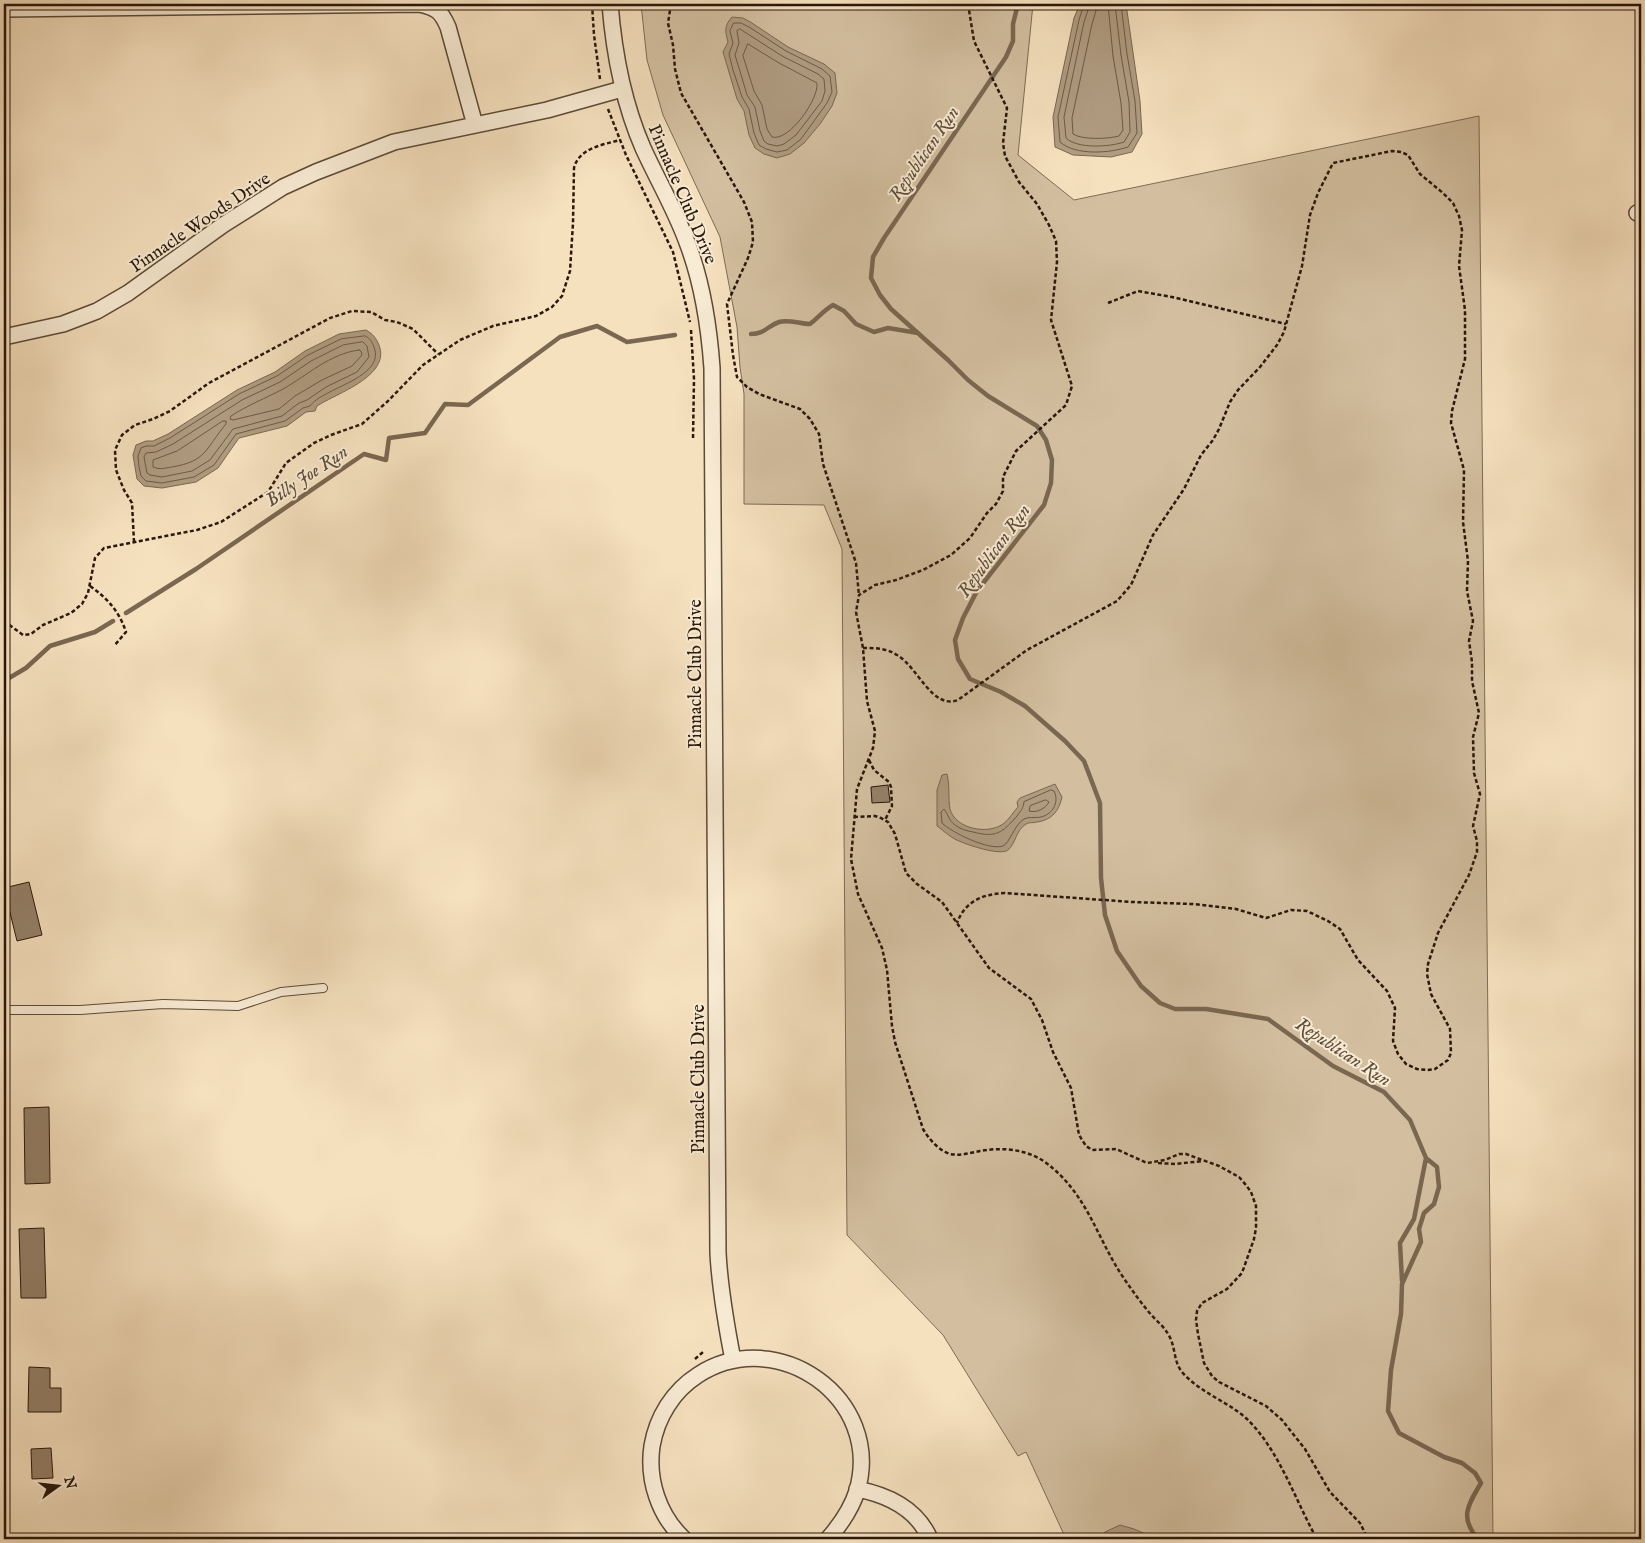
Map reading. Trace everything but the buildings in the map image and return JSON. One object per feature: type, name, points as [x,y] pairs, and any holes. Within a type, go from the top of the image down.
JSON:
[{"type":"street","points":[[4,9],[420,4],[433,7],[443,15],[448,27],[475,125]]},
{"type":"street","name":"Pinnacle Club Drive","points":[[610,4],[616,59],[622,89],[643,148],[688,244],[706,306],[710,336],[712,368],[718,1253],[724,1318],[733,1360]]},
{"type":"street","name":"Pinnacle Woods Drive","points":[[4,337],[63,324],[97,311],[128,293],[223,225],[283,187],[316,172],[394,142],[547,110],[622,89]]},
{"type":"street","points":[[684,1539],[666,1518],[657,1500],[652,1480],[650,1457],[660,1418],[678,1391],[692,1379],[706,1370],[733,1360],[751,1357],[784,1361],[814,1375],[828,1386],[849,1416],[857,1435],[860,1453],[857,1489],[842,1523],[828,1539]]},
{"type":"street","points":[[857,1489],[877,1493],[895,1501],[911,1512],[926,1530],[930,1539]]},
{"type":"lane","points":[[4,1010],[80,1010],[163,1004],[238,1006],[281,992],[323,988]]},
{"type":"path","points":[[592,4],[598,69],[609,111],[620,140],[673,252],[685,295],[691,326],[694,379],[693,439]]},
{"type":"path","points":[[671,4],[668,23],[673,45],[675,70],[681,93],[744,202],[752,222],[753,242],[748,258],[727,304],[737,377],[747,388],[800,409],[810,419],[819,434],[823,464],[856,563],[859,595],[856,612],[863,648],[867,701],[875,731],[869,760],[857,789],[852,859],[853,874],[858,894],[882,948],[888,978],[894,1034],[923,1129],[930,1140],[948,1153],[965,1154],[999,1148],[1013,1150],[1045,1162],[1060,1176],[1085,1205],[1123,1277],[1148,1311],[1168,1333],[1174,1348],[1177,1365],[1182,1372],[1195,1385],[1248,1420],[1266,1440],[1317,1539]]},
{"type":"path","points":[[859,595],[875,585],[914,573],[944,559],[970,538],[987,513],[996,504],[1003,491],[1002,477],[1020,446],[1066,405],[1072,386],[1051,320],[1058,262],[1056,241],[1037,204],[1019,182],[1006,156],[1003,143],[1007,108],[974,41],[968,4]]},
{"type":"path","points":[[4,621],[23,635],[31,634],[43,625],[71,613],[82,604],[88,593],[95,558],[104,548],[198,530],[221,522],[252,504],[268,492],[286,463],[314,443],[362,424],[388,402],[423,365],[438,354],[460,340],[484,330],[536,316],[552,307],[562,296],[570,271],[574,223],[574,168],[576,159],[582,153],[620,140]]},
{"type":"path","points":[[863,648],[889,651],[904,659],[934,696],[941,701],[953,702],[1025,651],[1105,608],[1124,595],[1138,573],[1153,535],[1184,488],[1201,455],[1220,429],[1230,402],[1277,345],[1284,332],[1302,266],[1310,215],[1318,193],[1334,163],[1392,151],[1401,152],[1408,155],[1420,174],[1453,203],[1459,216],[1462,230],[1459,266],[1465,310],[1465,359],[1452,411],[1451,423],[1464,470],[1463,522],[1468,561],[1467,591],[1473,621],[1469,641],[1472,681],[1479,713],[1473,737],[1474,774],[1480,794],[1473,826],[1477,841],[1477,852],[1469,875],[1438,933],[1428,964],[1427,974],[1431,994],[1450,1029],[1451,1053],[1448,1060],[1435,1069],[1417,1069],[1406,1064],[1398,1054],[1393,1041],[1395,1008],[1388,991],[1358,960],[1340,929],[1328,920],[1307,911],[1291,910],[1266,918],[1236,909],[1193,904],[1132,902],[1005,893],[979,898],[964,910],[958,923]]},
{"type":"path","points":[[1108,303],[1138,291],[1172,297],[1286,324]]},
{"type":"path","points":[[134,542],[132,503],[124,490],[116,470],[115,450],[122,435],[135,425],[170,411],[209,383],[330,318],[352,311],[371,312],[385,320],[397,322],[412,329],[438,354]]},
{"type":"path","points":[[90,586],[105,597],[121,619],[126,632],[114,646]]},
{"type":"path","points":[[869,760],[874,770],[889,782],[891,787],[892,806],[885,820]]},
{"type":"path","points":[[854,817],[875,816],[885,820],[892,827],[906,873],[917,884],[942,902],[989,968],[1025,994],[1035,1005],[1053,1052],[1071,1088],[1079,1135],[1086,1146],[1092,1150],[1116,1149],[1147,1163],[1175,1164],[1204,1161]]},
{"type":"path","points":[[1157,1162],[1179,1154],[1186,1154],[1232,1173],[1251,1192],[1257,1215],[1254,1239],[1242,1273],[1227,1289],[1202,1303],[1197,1311],[1196,1320],[1204,1363],[1212,1376],[1219,1382],[1266,1406],[1282,1420],[1305,1449],[1330,1492],[1360,1523],[1368,1539]]},
{"type":"shaded area","points":[[641,4],[1033,4],[1018,155],[1074,200],[1479,116],[1493,1539],[1066,1539],[1026,1452],[1018,1456],[943,1335],[847,1235],[842,549],[824,505],[744,504],[744,394],[737,327],[720,237],[663,115],[647,60]]},
{"type":"water","points":[[1080,4],[1126,4],[1140,101],[1142,134],[1132,152],[1111,157],[1073,155],[1055,147],[1053,117],[1074,18]]},
{"type":"water","points":[[732,17],[743,18],[788,47],[824,64],[835,73],[837,93],[832,106],[804,143],[790,154],[777,158],[764,154],[755,148],[749,135],[744,111],[737,99],[723,52],[728,42],[726,26]]},
{"type":"water","points":[[366,330],[377,340],[381,356],[377,366],[360,382],[317,406],[315,411],[306,412],[287,426],[239,438],[218,468],[196,482],[162,488],[144,486],[137,479],[133,455],[136,445],[146,441],[153,441],[168,434],[237,390],[275,372],[305,351],[339,334]]},
{"type":"water","points":[[947,774],[950,809],[953,816],[958,821],[973,828],[989,829],[1003,824],[1018,807],[1017,802],[1020,798],[1055,784],[1062,797],[1059,807],[1051,817],[1042,821],[1027,823],[1018,833],[1008,850],[991,851],[956,840],[937,826],[937,790],[942,775]]},
{"type":"water","points":[[1120,1525],[1157,1539],[1100,1539],[1105,1532]]},
{"type":"waterway","name":"Republican Run","points":[[1018,4],[1013,24],[1013,41],[1006,57],[884,238],[873,257],[871,278],[880,295],[891,309],[968,380],[988,396],[1037,426],[1046,440],[1052,460],[1051,483],[1044,505],[977,591],[963,618],[955,640],[958,659],[970,679],[1001,692],[1025,706],[1065,741],[1084,761],[1100,803],[1101,878],[1105,915],[1117,951],[1141,986],[1160,1003],[1175,1009],[1206,1009],[1268,1019],[1333,1066],[1384,1092],[1410,1120],[1426,1158],[1437,1167],[1439,1187],[1434,1204],[1424,1213],[1419,1229],[1421,1242],[1402,1284],[1401,1314],[1391,1370],[1388,1411],[1399,1433],[1444,1457],[1462,1463],[1475,1473],[1481,1483],[1469,1505],[1467,1517],[1472,1531],[1478,1539]]},
{"type":"waterway","name":"Billy Joe Run","points":[[751,334],[760,333],[783,321],[810,324],[833,305],[844,311],[856,324],[874,332],[888,328],[918,333]]},
{"type":"waterway","name":"Billy Joe Run","points":[[126,613],[196,569],[364,454],[386,460],[389,438],[425,433],[445,404],[468,405],[560,337],[597,326],[627,342],[675,335]]},
{"type":"waterway","name":"Billy Joe Run","points":[[4,681],[26,668],[50,646],[95,632],[113,621]]},
{"type":"waterway","name":"Republican Run","points":[[1402,1281],[1400,1243],[1414,1219],[1426,1158]]}]
